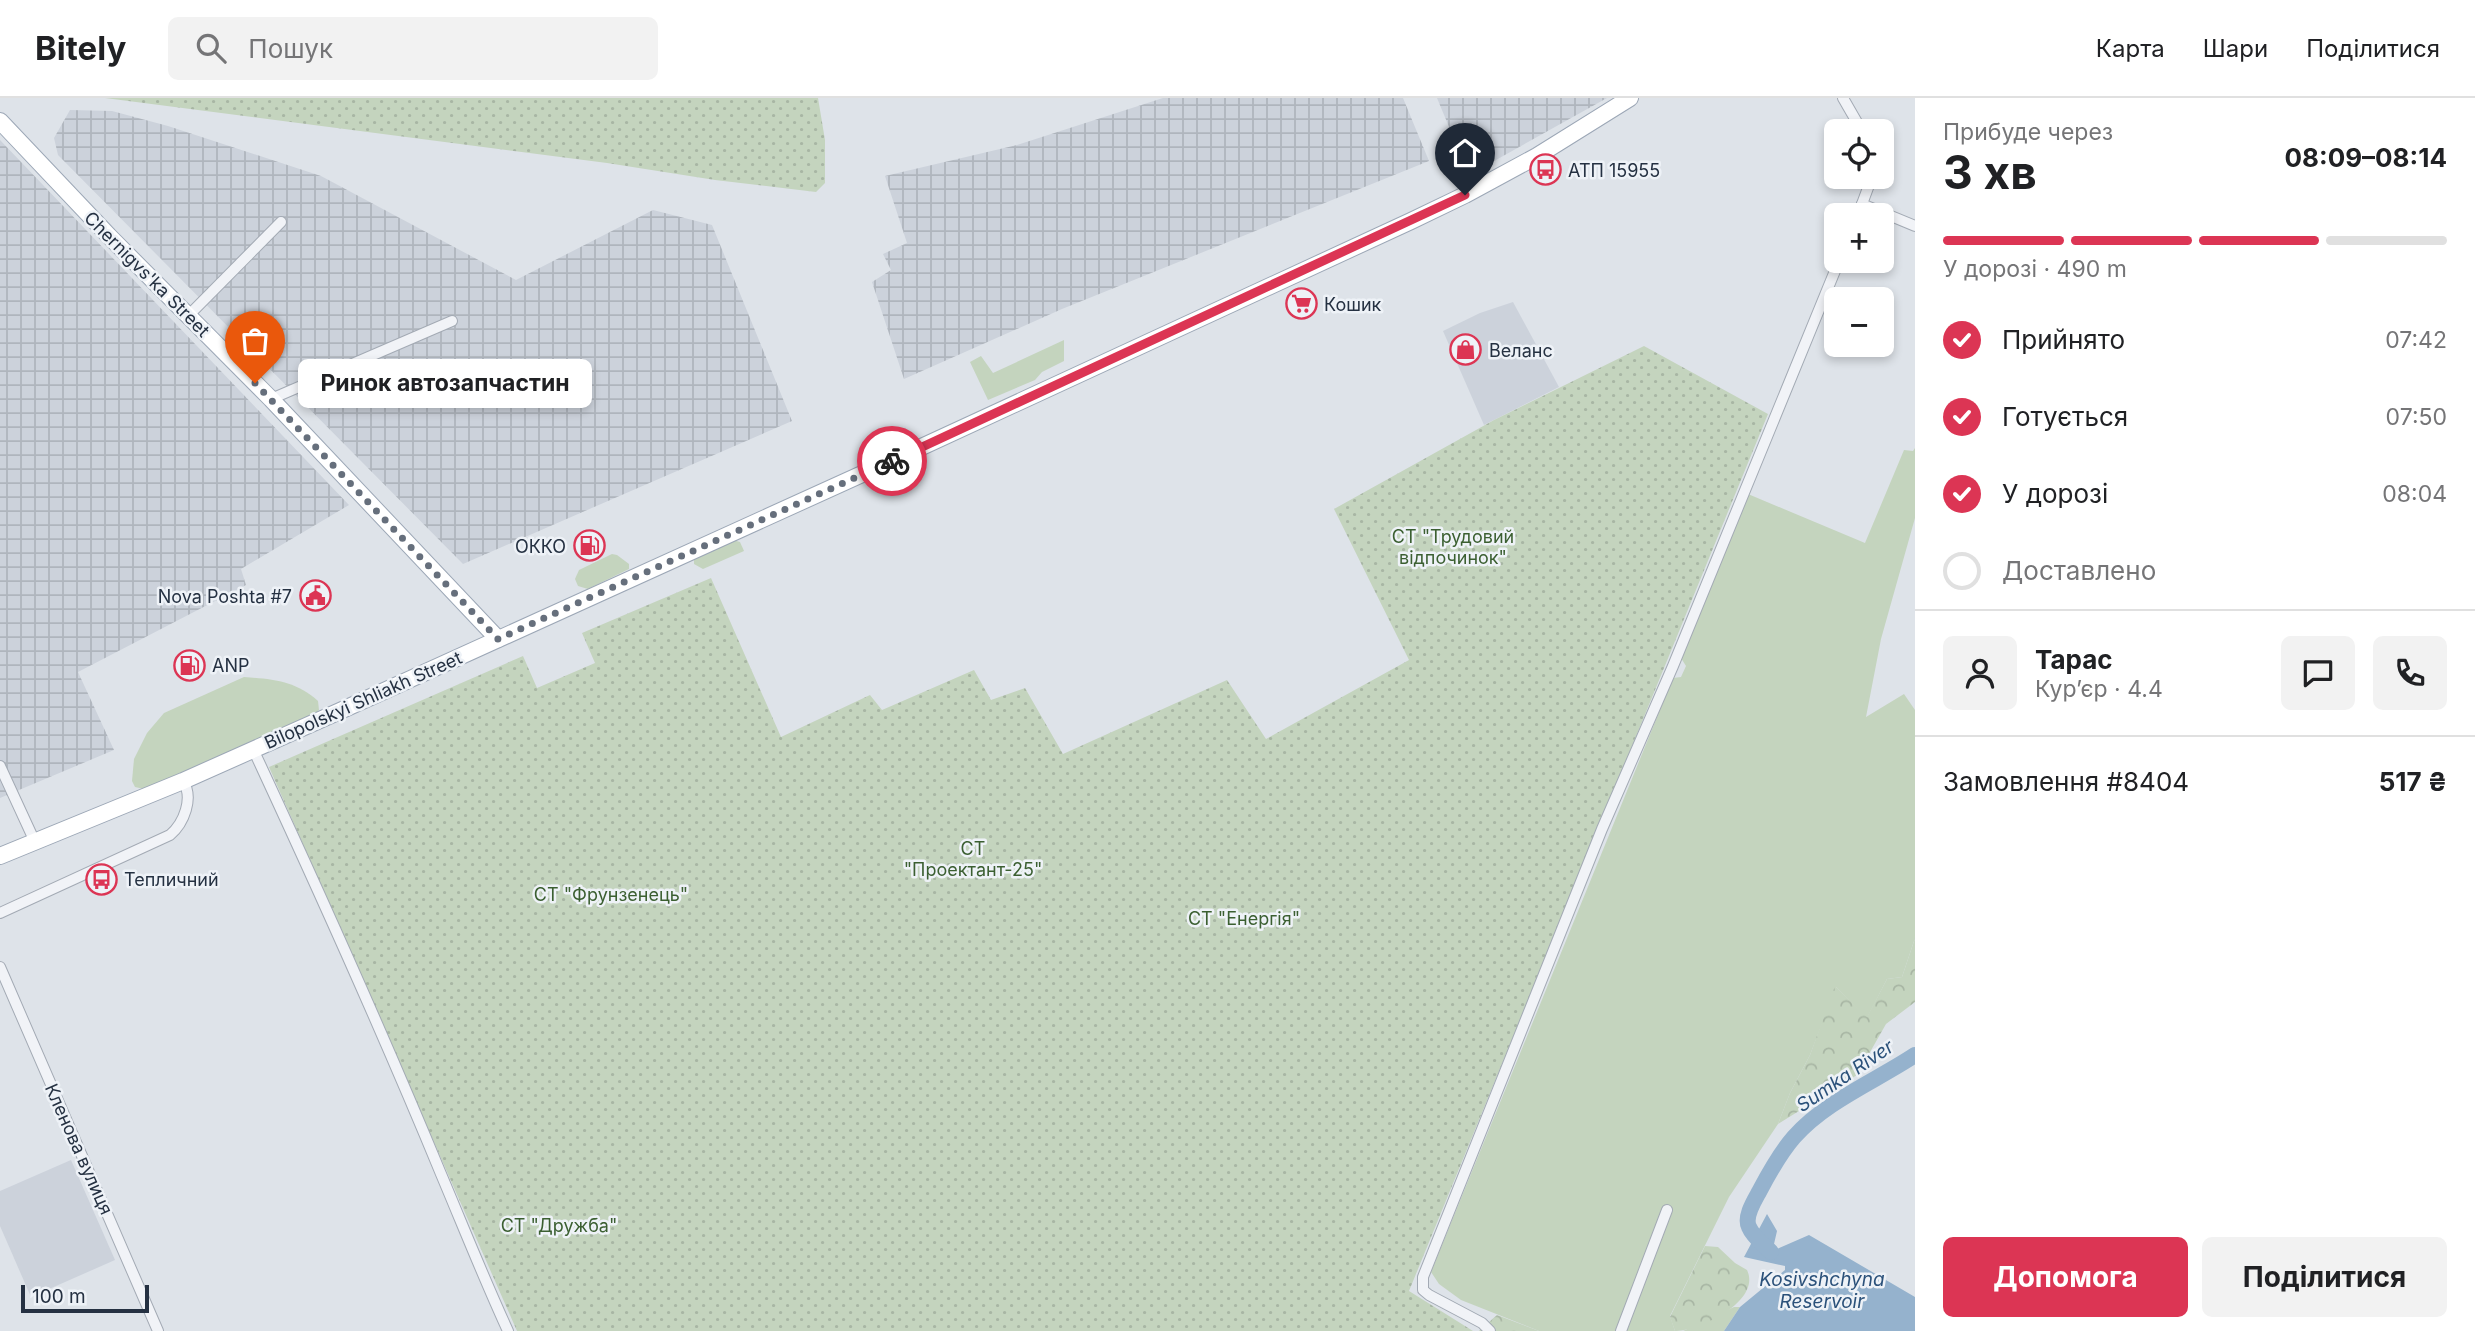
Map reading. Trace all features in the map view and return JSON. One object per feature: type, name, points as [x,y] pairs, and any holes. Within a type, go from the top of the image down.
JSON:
[{"type":"main road","name":"Bilopolskyi Shliakh Street","points":[[0,856],[183,781],[498,639],[915,450],[1465,195],[1537,156],[1630,98]]},
{"type":"main road","name":"Chernigvs'ka Street","points":[[0,121],[498,639]]},
{"type":"street","points":[[1843,98],[1855,119]]},
{"type":"street","points":[[1894,217],[1915,226]]},
{"type":"street","points":[[188,315],[281,222]]},
{"type":"street","points":[[1490,1331],[1482,1322],[1429,1295],[1423,1290],[1423,1277],[1602,829],[1684,640],[1834,273]]},
{"type":"street","points":[[271,400],[452,321]]},
{"type":"street","points":[[253,749],[337,934],[508,1331]]},
{"type":"street","points":[[0,766],[35,842]]},
{"type":"street","points":[[0,913],[170,835],[179,828],[188,800],[187,786],[183,781]]},
{"type":"street","name":"Кленова вулиця","points":[[0,967],[158,1331]]},
{"type":"street","points":[[1621,1331],[1667,1210]]},
{"type":"shaded area","points":[[1163,98],[1403,98],[1429,161],[1062,309],[904,379],[872,282],[891,270],[883,254],[907,243],[885,176],[1017,145]]},
{"type":"shaded area","points":[[1437,98],[1607,98],[1469,175]]},
{"type":"shaded area","points":[[70,110],[112,111],[168,126],[321,176],[516,280],[653,210],[712,225],[792,421],[463,564],[58,155],[54,138]]},
{"type":"shaded area","points":[[0,140],[349,505],[241,569],[246,585],[78,672],[114,750],[0,798]]},
{"type":"shaded area","points":[[1513,302],[1559,387],[1484,425],[1443,331],[1480,313]]},
{"type":"shaded area","points":[[71,1160],[115,1260],[31,1297],[0,1226],[0,1191]]},
{"type":"green space","points":[[105,98],[818,98],[825,140],[825,183],[816,192]]},
{"type":"green space","points":[[1064,340],[1064,361],[1042,372],[1035,380],[988,400],[970,362],[981,356],[993,373]]},
{"type":"green space","points":[[1644,346],[1768,414],[1409,1291],[1473,1331],[517,1331],[269,767],[523,656],[537,688],[595,663],[582,633],[711,578],[781,737],[870,695],[882,710],[974,670],[991,700],[1025,688],[1063,754],[1227,680],[1266,739],[1409,660],[1334,509],[1494,420]]},
{"type":"green space","points":[[1915,448],[1915,518],[1881,639],[1866,717],[1904,694],[1915,710],[1915,938],[1902,977],[1887,979],[1867,1018],[1836,987],[1810,1055],[1790,1093],[1778,1124],[1729,1197],[1670,1316],[1675,1331],[1539,1331],[1461,1300],[1439,1284],[1431,1272],[1673,678],[1681,677],[1686,666],[1681,658],[1748,494],[1865,543],[1904,450],[1913,451]]},
{"type":"green space","points":[[733,540],[740,542],[744,551],[703,569],[694,564],[694,558]]},
{"type":"green space","points":[[612,554],[629,564],[629,569],[588,589],[578,586],[575,579],[579,570]]},
{"type":"green space","points":[[244,677],[293,685],[318,701],[319,710],[144,789],[135,787],[132,781],[134,759],[147,733],[164,713]]},
{"type":"green space","points":[[1915,938],[1915,1002],[1886,1024],[1857,1075],[1778,1124],[1790,1093],[1810,1055],[1835,986],[1867,1017],[1887,979],[1902,977]]},
{"type":"green space","points":[[1705,1246],[1718,1247],[1747,1270],[1749,1282],[1745,1293],[1726,1312],[1698,1326],[1675,1331],[1670,1317]]},
{"type":"green space","points":[[1734,1307],[1740,1307],[1724,1331],[1683,1331]]},
{"type":"green space","points":[[1497,1315],[1539,1331],[1479,1331]]},
{"type":"water","name":"Kosivshchyna Reservoir","points":[[1767,1214],[1777,1231],[1774,1244],[1777,1249],[1809,1235],[1915,1297],[1915,1331],[1724,1331],[1740,1307],[1785,1270],[1785,1266],[1744,1257]]},
{"type":"waterway","name":"Sumka River","points":[[1771,1252],[1753,1234],[1748,1219],[1750,1209],[1784,1150],[1794,1137],[1821,1113],[1915,1055]]},
{"type":"way so far","points":[[255,383],[498,639],[892,461]]},
{"type":"place","name":"АТП 15955","points":[[1545,170]]},
{"type":"place","name":"Кошик","points":[[1301,304]]},
{"type":"place","name":"Веланс","points":[[1466,350]]},
{"type":"place","name":"Ринок автозапчастин","points":[[255,383]]},
{"type":"place","name":"ОККО","points":[[589,546]]},
{"type":"place","name":"Nova Poshta #7","points":[[315,596]]},
{"type":"place","name":"ANP","points":[[189,665]]},
{"type":"place","name":"Тепличний","points":[[101,879]]},
{"type":"route","points":[[892,461],[1465,195]]},
{"type":"park label","name":"СТ \"Трудовий відпочинок\"","points":[[1453,546]]},
{"type":"park label","name":"СТ \"Проектант-25\"","points":[[973,858]]},
{"type":"park label","name":"СТ \"Фрунзенець\"","points":[[611,894]]},
{"type":"park label","name":"СТ \"Енергія\"","points":[[1244,918]]},
{"type":"park label","name":"СТ \"Дружба\"","points":[[559,1225]]}]
